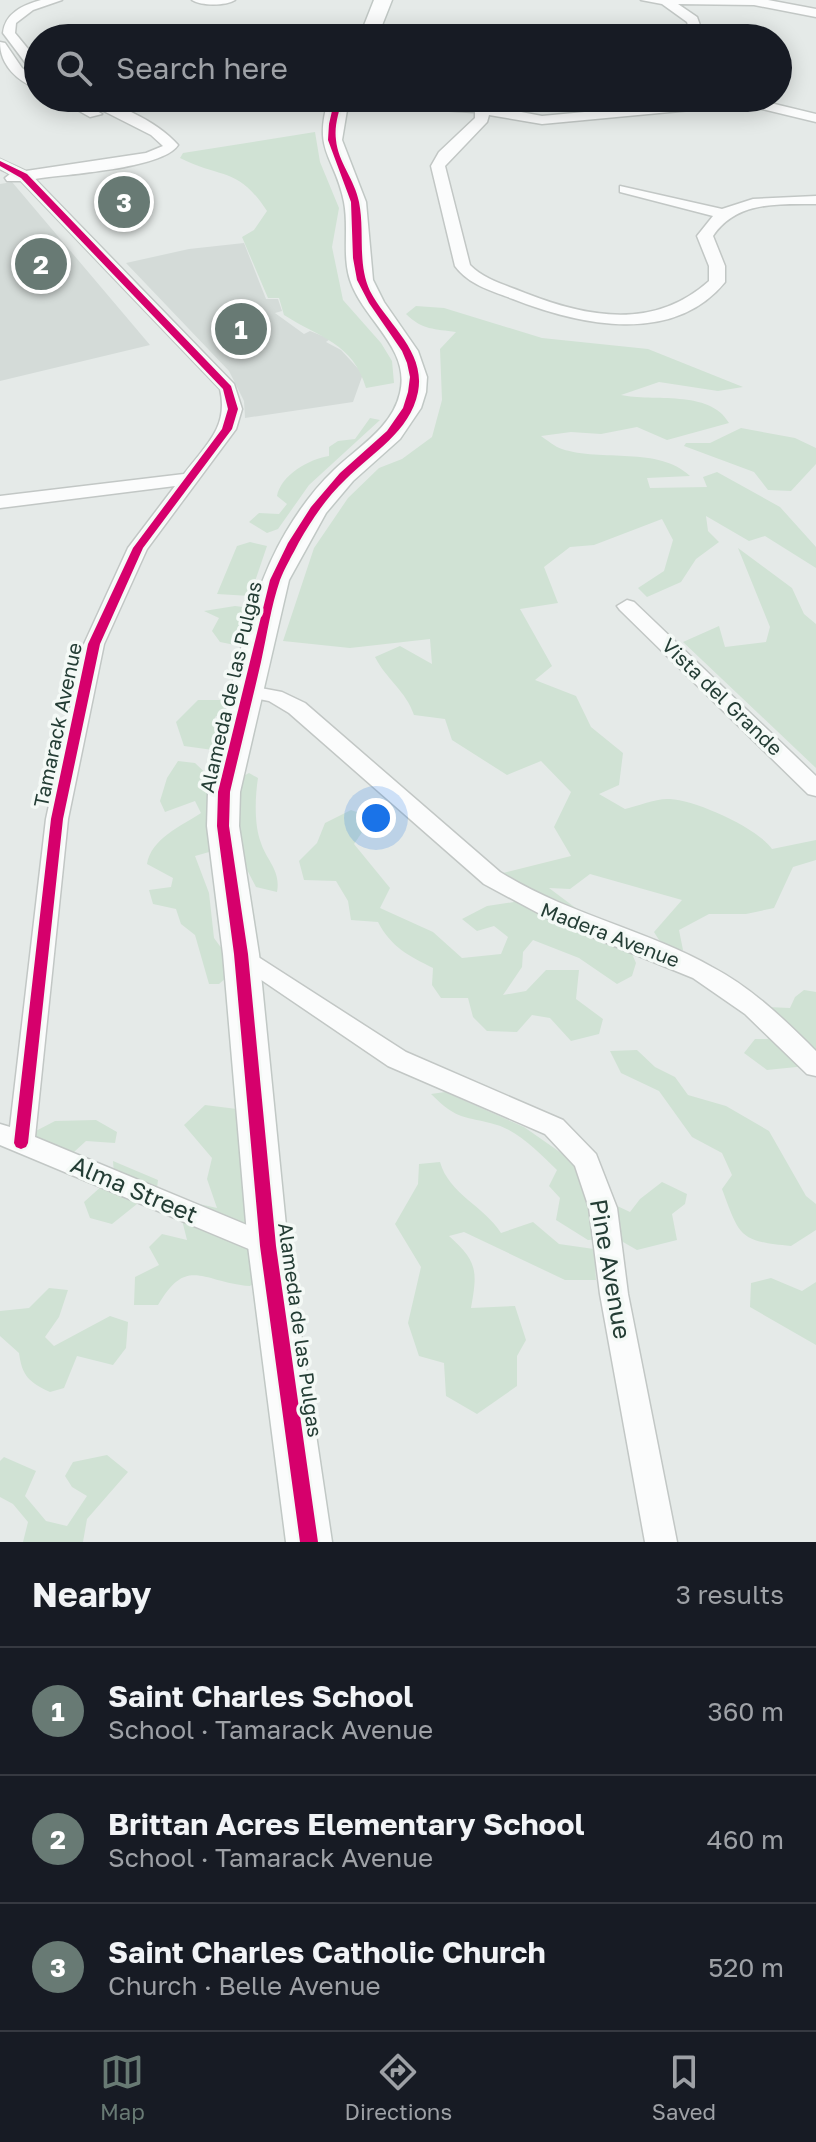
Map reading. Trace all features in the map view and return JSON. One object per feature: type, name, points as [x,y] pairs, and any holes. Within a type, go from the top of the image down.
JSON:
[{"type":"main road","points":[[374,24],[383,0]]},
{"type":"main road","name":"Alameda de las Pulgas","points":[[309,1542],[268,1246],[241,954],[223,826],[224,792],[275,580],[299,530],[335,484],[395,430],[409,406],[414,384],[411,358],[379,314],[359,275],[355,257],[355,203],[332,141],[337,112]]},
{"type":"street","points":[[0,14],[29,0]]},
{"type":"street","points":[[24,50],[8,27],[17,15],[29,7],[56,0]]},
{"type":"street","points":[[198,0],[229,0]]},
{"type":"street","points":[[647,0],[754,1],[816,13]]},
{"type":"street","points":[[666,1],[693,20],[694,24]]},
{"type":"street","points":[[0,46],[17,71],[24,76]]},
{"type":"street","points":[[90,112],[149,142],[160,154]]},
{"type":"street","points":[[0,180],[160,154],[171,145],[156,132],[114,112]]},
{"type":"street","points":[[482,112],[482,119],[444,155],[438,166],[439,178],[455,223],[459,260],[465,270],[511,293],[591,318],[630,320],[671,313],[691,305],[717,282],[717,266],[705,236],[722,214]]},
{"type":"street","points":[[512,112],[542,120],[627,112]]},
{"type":"street","points":[[791,112],[816,118]]},
{"type":"street","name":"Tamarack Avenue","points":[[0,163],[24,176],[228,388],[233,409],[227,429],[214,450],[187,479],[138,548],[94,644],[57,819],[11,1138]]},
{"type":"street","points":[[625,189],[722,214],[766,201],[816,200]]},
{"type":"street","points":[[0,502],[187,479]]},
{"type":"street","name":"Vista del Grande","points":[[627,606],[816,789]]},
{"type":"street","name":"Madera Avenue","points":[[250,692],[275,696],[297,708],[492,878],[526,902],[682,962],[719,981],[761,1009],[816,1067]]},
{"type":"street","name":"Pine Avenue","points":[[241,954],[397,1059],[554,1127],[587,1161],[603,1208],[614,1294],[661,1542]]},
{"type":"street","name":"Alma Street","points":[[11,1138],[268,1246]]},
{"type":"shaded area","points":[[12,182],[150,345],[0,381],[0,184]]},
{"type":"shaded area","points":[[244,243],[266,299],[278,299],[282,311],[275,313],[304,334],[310,331],[330,339],[326,342],[341,350],[363,374],[353,402],[245,418],[244,401],[229,371],[126,263],[189,249]]},
{"type":"green space","points":[[315,132],[320,162],[339,208],[332,247],[343,300],[381,343],[392,361],[394,383],[366,388],[353,361],[344,351],[284,315],[279,298],[268,298],[242,237],[254,230],[267,211],[238,180],[180,158],[183,153]]},
{"type":"green space","points":[[416,306],[444,308],[542,338],[648,349],[743,387],[718,391],[659,382],[621,395],[695,401],[720,412],[729,423],[667,440],[637,427],[601,434],[571,432],[541,436],[559,448],[577,453],[662,461],[690,476],[647,478],[650,488],[707,487],[703,477],[717,472],[780,507],[816,547],[816,568],[765,536],[749,541],[706,516],[708,531],[719,542],[696,559],[681,582],[647,597],[638,588],[664,571],[673,540],[662,519],[594,545],[570,547],[544,567],[558,603],[520,609],[552,666],[535,680],[576,696],[591,727],[623,753],[619,785],[599,794],[625,809],[665,799],[695,804],[754,832],[772,849],[816,840],[816,860],[793,867],[774,908],[746,914],[709,914],[679,930],[683,950],[664,948],[654,932],[682,900],[590,874],[570,889],[549,888],[585,915],[639,934],[629,947],[636,963],[632,976],[617,984],[579,958],[533,940],[523,952],[522,967],[503,995],[526,991],[546,970],[579,970],[576,999],[603,1019],[599,1034],[571,1041],[550,1018],[532,1015],[517,1032],[487,1031],[473,1017],[468,998],[441,998],[432,985],[433,968],[408,955],[378,922],[351,920],[348,901],[336,881],[304,880],[299,861],[317,843],[325,823],[351,810],[362,814],[367,825],[354,844],[390,888],[380,908],[433,932],[462,958],[501,954],[508,937],[494,926],[477,931],[462,919],[487,906],[514,902],[499,874],[571,856],[554,827],[571,792],[541,761],[507,775],[452,740],[445,719],[414,715],[375,657],[400,646],[432,664],[430,639],[350,648],[283,641],[314,548],[348,498],[379,468],[402,459],[432,437],[442,400],[440,349],[456,332],[418,323],[406,314]]},
{"type":"green space","points":[[370,418],[380,420],[309,485],[278,529],[267,533],[249,522],[259,513],[279,514],[287,504],[277,496],[284,481],[305,464],[329,456],[329,447],[338,441],[355,439]]},
{"type":"green space","points":[[741,428],[795,438],[816,448],[816,464],[791,491],[768,490],[754,472],[684,446],[686,443],[710,443]]},
{"type":"green space","points":[[250,542],[267,546],[250,596],[217,594],[237,546]]},
{"type":"green space","points":[[738,548],[792,588],[804,614],[816,624],[816,768],[683,642],[719,626],[725,647],[766,642],[770,627]]},
{"type":"green space","points":[[235,606],[250,608],[240,646],[220,642],[212,631],[219,618],[204,611]]},
{"type":"green space","points":[[198,700],[222,700],[231,707],[215,717],[219,729],[213,750],[184,746],[176,722]]},
{"type":"green space","points":[[178,761],[195,763],[215,782],[236,780],[249,773],[258,778],[257,828],[277,878],[277,892],[256,887],[234,845],[195,856],[209,893],[214,938],[225,953],[227,977],[219,984],[209,984],[195,935],[181,924],[176,909],[153,904],[149,890],[171,887],[173,878],[147,864],[154,847],[201,813],[195,801],[165,812],[160,801],[167,778]]},
{"type":"green space","points":[[804,990],[816,992],[816,1065],[767,1070],[744,1053],[755,1039],[768,1039],[761,1021],[767,1007],[790,1008],[795,997]]},
{"type":"green space","points":[[637,1050],[655,1067],[675,1077],[688,1095],[726,1106],[769,1131],[806,1196],[816,1204],[816,1230],[791,1246],[761,1242],[744,1234],[733,1217],[722,1189],[732,1175],[722,1153],[692,1137],[659,1091],[621,1073],[610,1051]]},
{"type":"green space","points":[[445,1092],[524,1127],[577,1164],[613,1204],[630,1212],[640,1199],[662,1182],[687,1194],[685,1204],[672,1214],[677,1240],[637,1250],[616,1238],[588,1240],[556,1220],[560,1198],[549,1186],[557,1170],[514,1133],[455,1113],[431,1094]]},
{"type":"green space","points":[[205,1105],[237,1109],[239,1143],[248,1160],[251,1222],[237,1244],[262,1257],[261,1277],[250,1286],[197,1275],[187,1276],[168,1290],[158,1305],[134,1305],[135,1277],[159,1265],[149,1247],[162,1234],[187,1240],[182,1220],[199,1204],[217,1208],[207,1179],[212,1158],[184,1125]]},
{"type":"green space","points":[[96,1120],[117,1132],[115,1143],[86,1141],[74,1152],[51,1159],[32,1133],[55,1121]]},
{"type":"green space","points":[[113,1161],[158,1180],[157,1188],[112,1224],[90,1218],[84,1202],[114,1175]]},
{"type":"green space","points":[[440,1162],[451,1183],[501,1233],[533,1222],[559,1244],[594,1249],[596,1280],[565,1280],[464,1232],[449,1236],[465,1252],[473,1267],[471,1308],[515,1306],[526,1340],[517,1356],[517,1386],[477,1414],[446,1396],[444,1363],[419,1356],[408,1323],[421,1267],[395,1224],[418,1184],[419,1164]]},
{"type":"green space","points":[[771,1278],[802,1291],[816,1282],[816,1345],[750,1307],[751,1283]]},
{"type":"green space","points":[[49,1288],[68,1290],[59,1317],[45,1337],[54,1346],[110,1316],[128,1322],[126,1348],[113,1365],[77,1356],[64,1388],[50,1392],[28,1377],[19,1353],[0,1336],[0,1311],[29,1308]]},
{"type":"green space","points":[[107,1455],[128,1472],[87,1519],[83,1542],[23,1542],[28,1522],[13,1504],[0,1497],[0,1461],[4,1457],[36,1471],[25,1496],[46,1521],[67,1526],[87,1496],[72,1487],[65,1476],[73,1462]]},
{"type":"cycle path","points":[[309,1542],[268,1246],[241,954],[223,826],[224,792],[275,580],[293,543],[315,509],[332,487],[390,433],[408,408],[413,392],[412,363],[361,280],[355,202],[332,140],[336,112]]},
{"type":"cycle path","points":[[0,163],[24,176],[228,388],[233,409],[227,429],[138,548],[94,644],[57,819],[21,1143]]},
{"type":"place","name":"Saint Charles Catholic Church","points":[[124,202]]},
{"type":"place","name":"Brittan Acres Elementary School","points":[[41,264]]},
{"type":"place","name":"Saint Charles School","points":[[241,329]]}]
